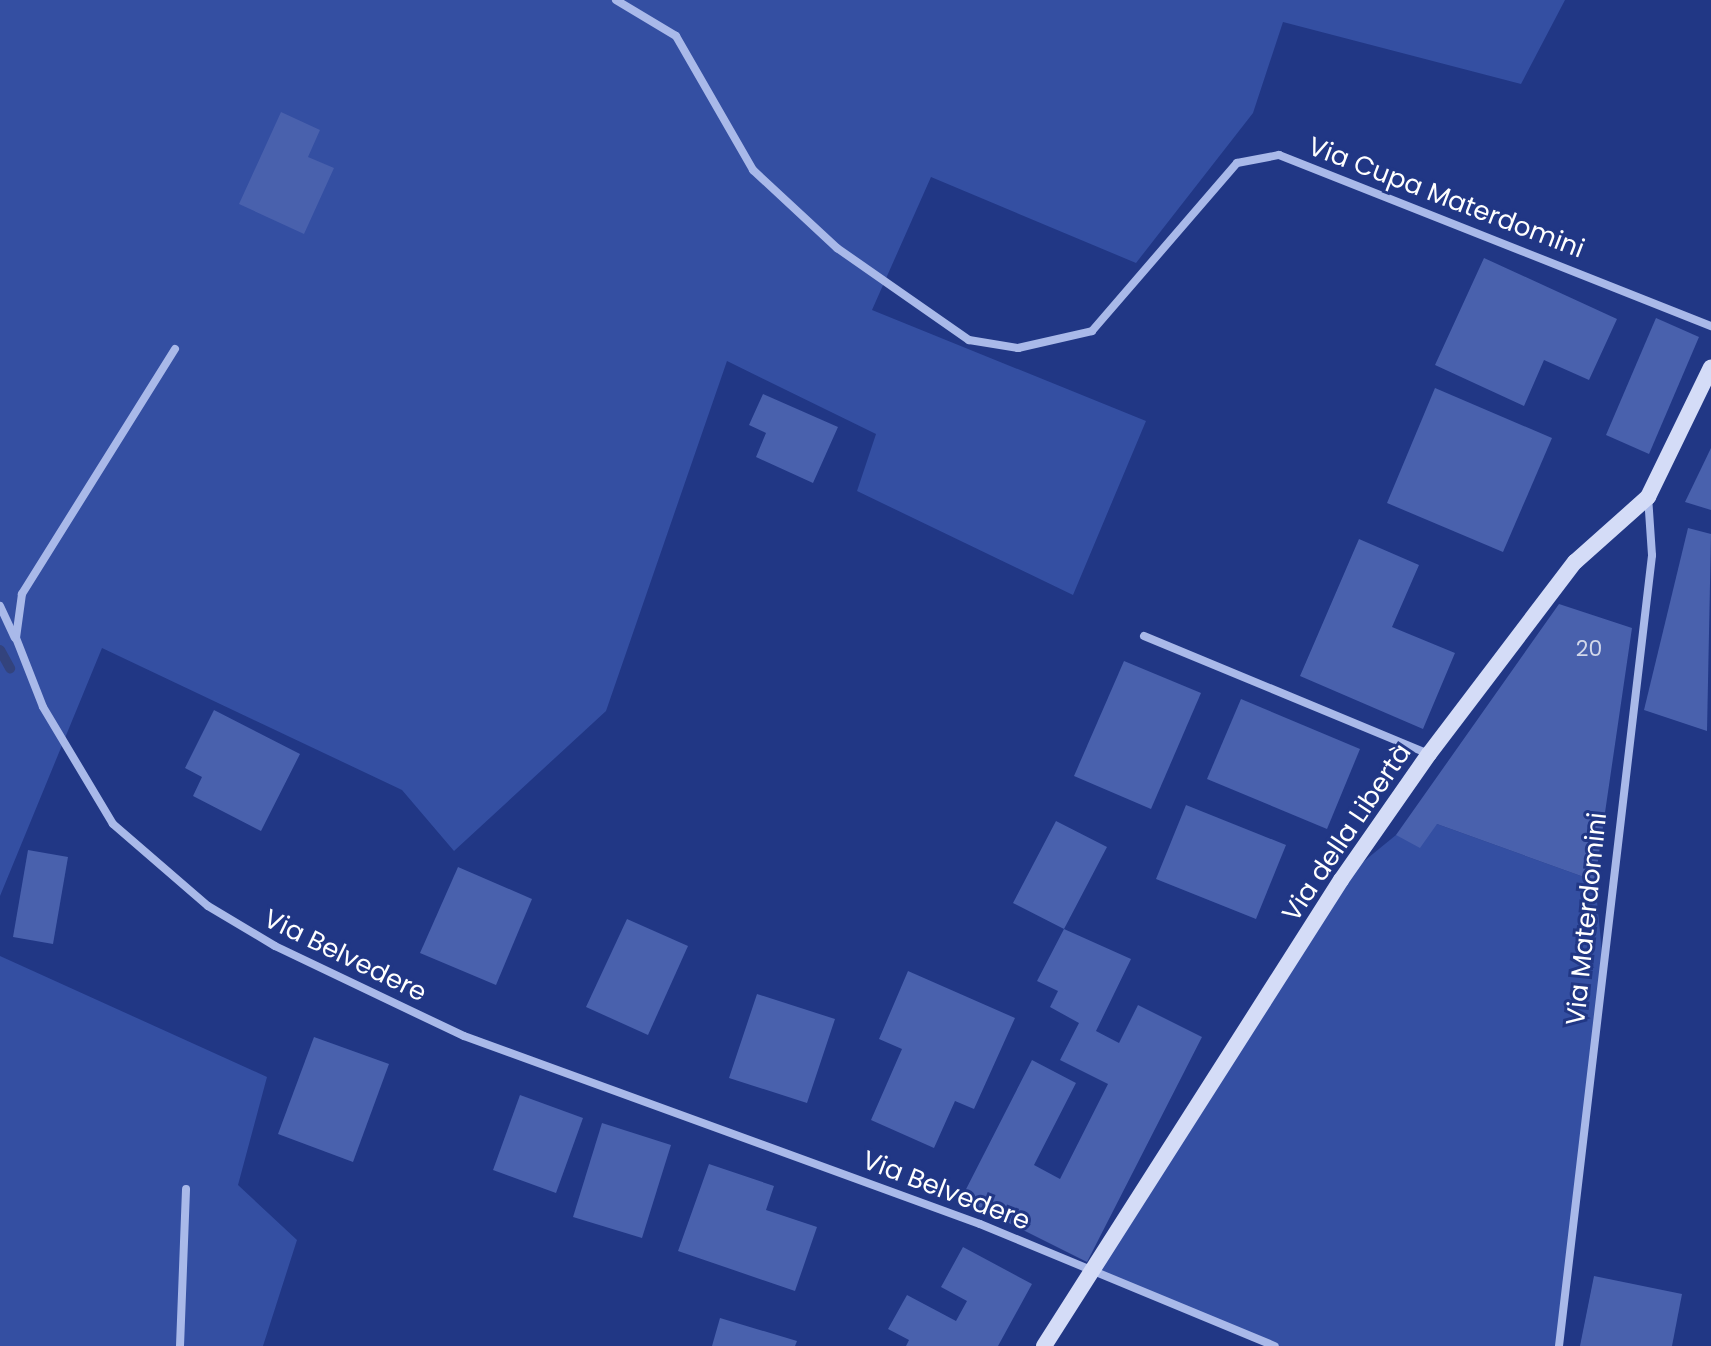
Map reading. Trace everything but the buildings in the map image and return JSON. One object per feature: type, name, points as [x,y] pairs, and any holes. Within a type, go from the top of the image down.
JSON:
[{"type":"main road","name":"Via della Libertà","points":[[1044,1346],[1341,880],[1429,754],[1575,562],[1648,497],[1711,367]]},
{"type":"street","name":"Via Cupa Materdomini","points":[[616,0],[676,36],[753,170],[837,248],[969,340],[1018,348],[1092,331],[1237,163],[1279,155],[1711,326]]},
{"type":"street","name":"Via Belvedere","points":[[175,349],[22,594],[16,638],[43,707],[113,824],[208,906],[275,946],[544,1069],[1093,1270],[1275,1346]]},
{"type":"street","name":"Via Materdomini","points":[[1559,1346],[1652,555],[1648,497]]},
{"type":"street","points":[[0,606],[16,638]]},
{"type":"street","points":[[1144,636],[1429,754]]},
{"type":"street","points":[[180,1346],[186,1189]]},
{"type":"shaded area","points":[[0,0],[1565,0],[1521,84],[1283,22],[1253,113],[1136,263],[931,177],[872,310],[1146,421],[1073,595],[857,491],[876,434],[727,361],[606,711],[454,851],[402,790],[102,648],[0,896]]},
{"type":"shaded area","points":[[1437,824],[1595,881],[1602,952],[1559,1346],[1275,1346],[1093,1270],[1341,880],[1396,835]]},
{"type":"shaded area","points":[[0,956],[267,1077],[238,1185],[297,1240],[263,1346],[0,1346]]},
{"type":"waterway","points":[[0,650],[10,668]]}]
